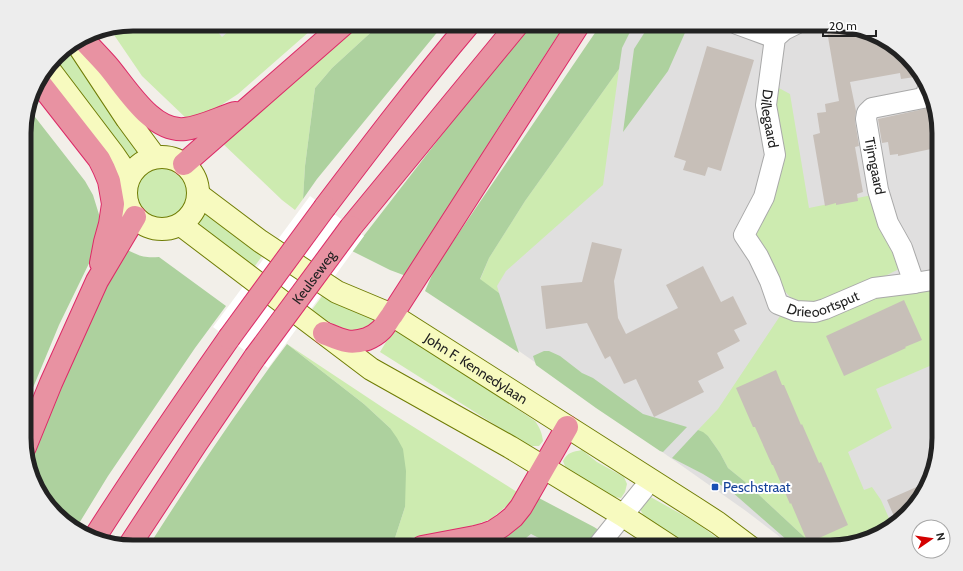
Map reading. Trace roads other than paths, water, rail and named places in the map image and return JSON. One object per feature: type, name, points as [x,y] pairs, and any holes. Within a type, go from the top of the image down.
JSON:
[{"type":"highway","points":[[184,164],[336,31]]},
{"type":"highway","points":[[97,533],[182,405],[229,338],[380,134],[463,31]]},
{"type":"highway","name":"Keulseweg","points":[[133,540],[255,357],[351,227],[512,31]]},
{"type":"highway","points":[[324,333],[341,340],[358,342],[371,337],[381,330],[575,31]]},
{"type":"highway","points":[[87,43],[108,65],[144,110],[156,120],[168,127],[185,129],[199,126],[247,108]]},
{"type":"highway","points":[[43,87],[99,159],[109,181],[113,204],[112,214],[98,281]]},
{"type":"highway","points":[[31,432],[51,383],[98,281],[135,217]]},
{"type":"highway","points":[[459,540],[494,531],[513,517],[521,507],[544,468],[566,427]]},
{"type":"street","points":[[756,31],[775,38],[783,31]]},
{"type":"street","name":"Dillegaard","points":[[764,197],[775,155],[766,105],[775,38]]},
{"type":"street","points":[[79,47],[127,119],[155,157]]},
{"type":"street","points":[[51,72],[129,177]]},
{"type":"street","name":"Tijmgaard","points":[[914,283],[902,248],[888,223],[878,190],[866,119],[867,113],[872,108],[926,97]]},
{"type":"street","points":[[155,157],[177,159],[184,164],[190,169],[196,179],[199,195],[198,202],[191,216],[174,228],[163,230],[144,225],[135,217],[129,208],[126,196],[126,185],[129,177],[140,164],[155,157]]},
{"type":"street","name":"John F. Kennedylaan","points":[[199,195],[260,241],[337,292],[392,315],[566,427],[718,522],[741,540]]},
{"type":"street","name":"Drieoortsput","points":[[764,197],[744,235],[758,256],[770,281],[778,304],[796,311],[815,312],[874,288],[932,280]]},
{"type":"street","points":[[181,224],[371,369],[510,447],[660,540]]},
{"type":"street","points":[[602,540],[650,480]]},
{"type":"place","name":"Peschstraat","points":[[715,487]]}]
